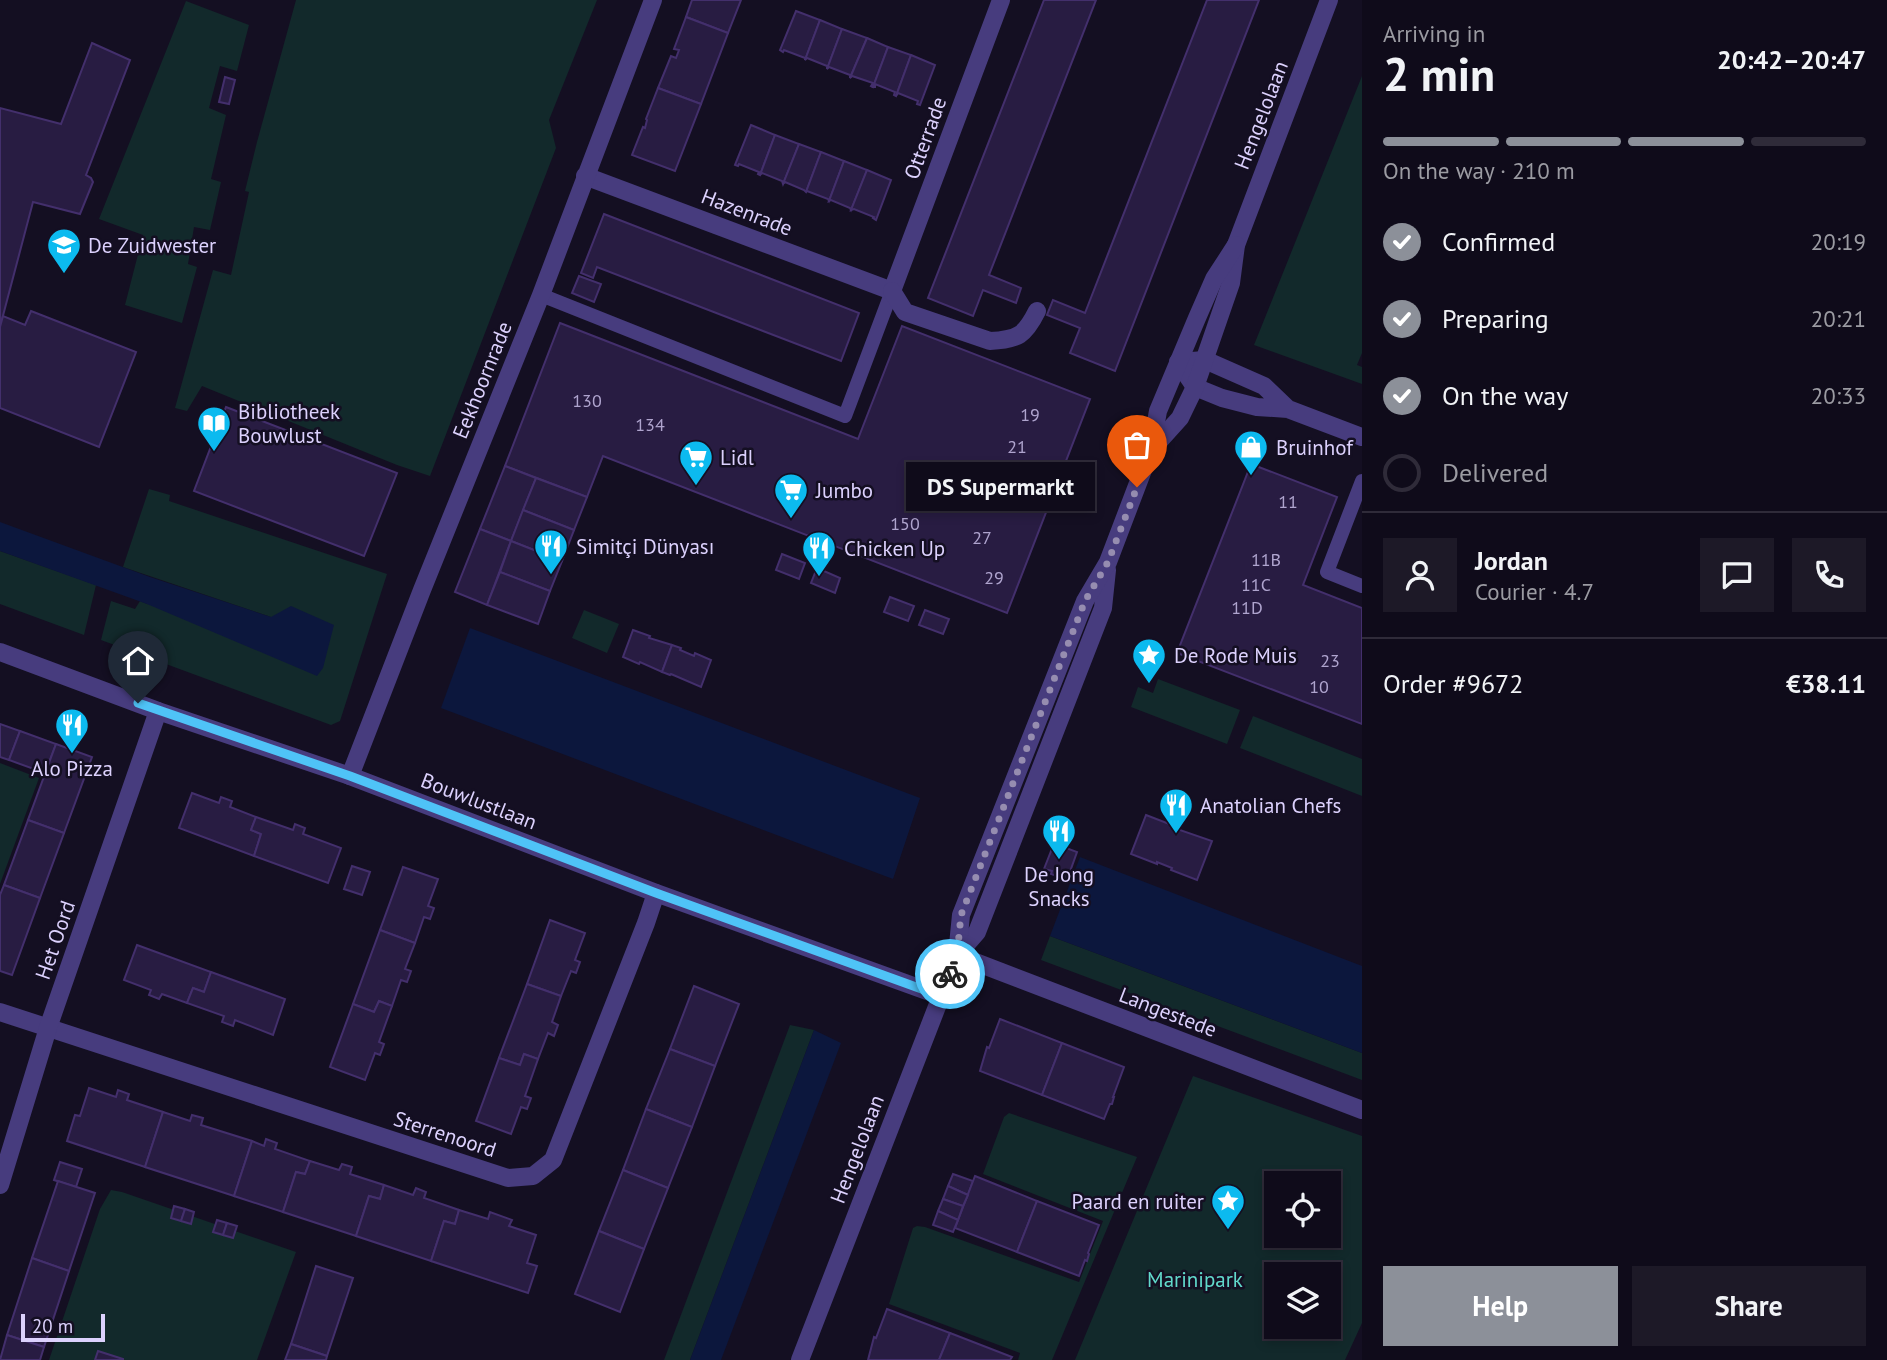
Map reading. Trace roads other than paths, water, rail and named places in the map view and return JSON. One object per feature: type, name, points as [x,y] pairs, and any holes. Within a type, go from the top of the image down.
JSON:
[{"type":"street","name":"Eekhoornrade","points":[[350,776],[541,295],[653,0]]},
{"type":"street","name":"Otterrade","points":[[892,291],[1001,0]]},
{"type":"street","name":"Hengelolaan","points":[[800,1360],[957,956],[961,915],[1085,601],[1108,562],[1151,449],[1158,411],[1214,279],[1236,245],[1329,1]]},
{"type":"street","name":"Hazenrade","points":[[585,176],[892,291]]},
{"type":"street","name":"Hengelolaan","points":[[1151,449],[1180,418],[1195,387],[1231,283],[1236,245]]},
{"type":"street","points":[[892,291],[905,312],[990,341],[1006,341],[1018,336],[1028,328],[1037,310]]},
{"type":"street","points":[[1288,409],[1264,386],[1205,360],[1178,362],[1195,387],[1222,398],[1257,407],[1288,409],[1362,437]]},
{"type":"street","name":"Bouwlustlaan","points":[[0,652],[350,776],[656,893],[941,996]]},
{"type":"street","name":"Het Oord","points":[[0,1185],[48,1028],[158,710]]},
{"type":"street","name":"Sterrenoord","points":[[0,1012],[508,1178],[533,1176],[553,1160],[656,893]]},
{"type":"street","name":"Langestede","points":[[957,956],[1362,1110]]},
{"type":"lane","points":[[541,295],[845,416],[892,291]]},
{"type":"lane","points":[[1362,481],[1327,572],[1362,586]]},
{"type":"water","points":[[0,522],[150,577],[271,617],[291,606],[334,625],[323,668],[317,676],[147,604],[0,551]]},
{"type":"water","points":[[470,628],[920,798],[893,879],[441,708]]},
{"type":"water","points":[[1080,857],[1362,966],[1362,1053],[1050,936]]},
{"type":"water","points":[[814,1030],[841,1043],[721,1360],[690,1360]]},
{"type":"place","name":"De Zuidwester","points":[[64,275]]},
{"type":"place","name":"Bibliotheek Bouwlust","points":[[214,453]]},
{"type":"place","name":"Bruinhof","points":[[1251,477]]},
{"type":"place","name":"Lidl","points":[[696,487]]},
{"type":"place","name":"DS Supermarkt","points":[[1137,487]]},
{"type":"place","name":"Jumbo","points":[[791,520]]},
{"type":"place","name":"Simitçi Dünyası","points":[[551,576]]},
{"type":"place","name":"Chicken Up","points":[[819,578]]},
{"type":"place","name":"De Rode Muis","points":[[1149,685]]},
{"type":"place","name":"Alo Pizza","points":[[72,755]]},
{"type":"place","name":"Anatolian Chefs","points":[[1176,835]]},
{"type":"place","name":"De Jong Snacks","points":[[1059,861]]},
{"type":"place","name":"Paard en ruiter","points":[[1228,1231]]},
{"type":"park label","name":"Marinipark","points":[[1195,1279]]}]
